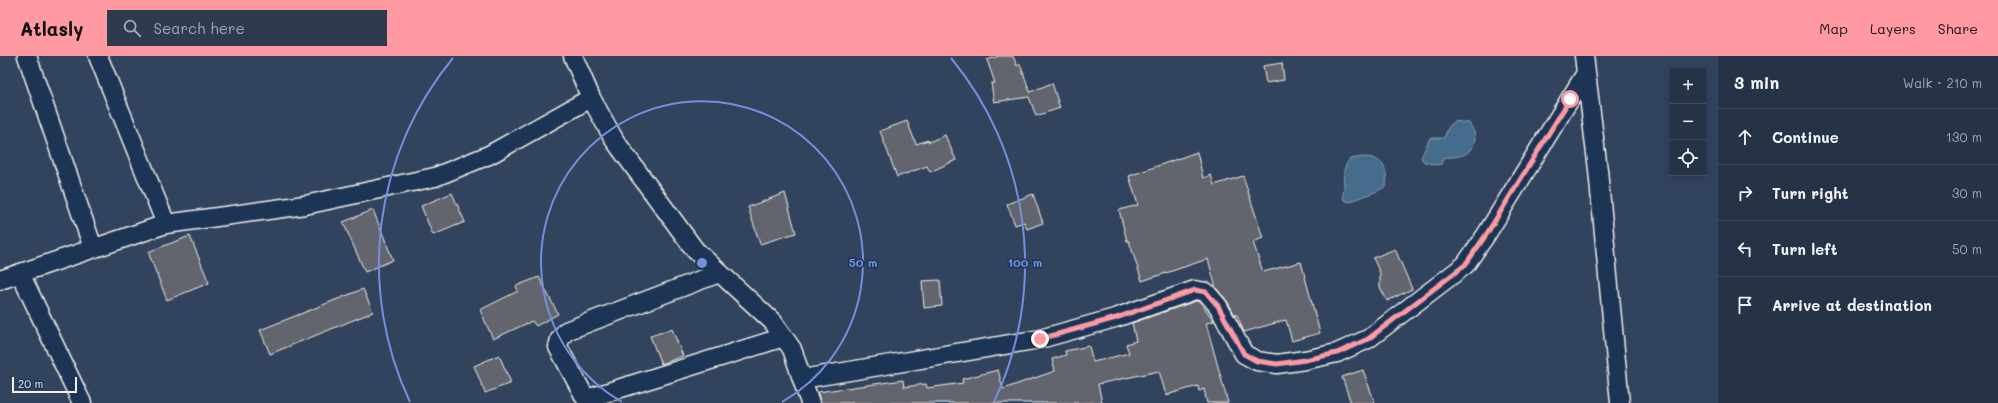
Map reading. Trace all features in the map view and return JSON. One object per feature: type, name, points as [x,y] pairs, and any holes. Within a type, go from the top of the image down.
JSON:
[{"type":"street","points":[[27,56],[93,248]]},
{"type":"street","points":[[98,56],[166,224]]},
{"type":"street","points":[[573,56],[591,98],[615,141],[690,244],[772,322],[792,349],[810,403]]},
{"type":"street","points":[[802,379],[1040,339],[1116,318],[1195,290],[1206,292],[1218,306],[1244,354],[1257,361],[1277,364],[1337,353],[1368,339],[1465,265],[1486,235],[1585,64]]},
{"type":"street","points":[[1585,64],[1598,170],[1620,403]]},
{"type":"street","points":[[0,280],[166,224],[304,205],[435,177],[489,156],[591,98]]},
{"type":"street","points":[[20,273],[82,403]]},
{"type":"street","points":[[720,273],[566,331],[560,339],[558,348],[587,401],[784,338]]},
{"type":"water","points":[[1454,121],[1469,123],[1474,132],[1475,140],[1473,146],[1463,155],[1443,158],[1441,164],[1437,165],[1424,162],[1421,158],[1430,138],[1444,138],[1448,128]]},
{"type":"water","points":[[1364,157],[1376,159],[1383,165],[1386,174],[1386,186],[1350,202],[1344,200],[1344,174],[1346,165],[1350,159]]},
{"type":"building","points":[[999,56],[1013,56],[1017,66],[1020,64],[1030,92],[1052,83],[1060,108],[1036,116],[1029,97],[994,102],[991,83],[995,83],[987,60]]},
{"type":"building","points":[[1282,63],[1284,80],[1266,83],[1263,66]]},
{"type":"building","points":[[907,121],[916,144],[928,140],[929,142],[945,135],[956,160],[930,172],[927,166],[897,177],[880,131]]},
{"type":"building","points":[[1197,152],[1203,178],[1211,175],[1214,185],[1243,176],[1263,238],[1253,242],[1263,272],[1301,262],[1320,333],[1292,341],[1286,320],[1244,332],[1237,315],[1235,315],[1227,301],[1216,288],[1208,259],[1142,281],[1129,241],[1127,241],[1119,210],[1138,205],[1129,176]]},
{"type":"building","points":[[452,193],[465,222],[433,235],[421,206]]},
{"type":"building","points":[[785,193],[796,233],[760,244],[748,207]]},
{"type":"building","points":[[1033,194],[1043,223],[1027,229],[1024,222],[1015,225],[1007,204]]},
{"type":"building","points":[[373,210],[393,260],[365,272],[343,222]]},
{"type":"building","points":[[190,236],[209,283],[167,300],[148,252]]},
{"type":"building","points":[[1395,249],[1412,289],[1387,301],[1380,287],[1380,273],[1373,258]]},
{"type":"building","points":[[539,277],[558,314],[536,326],[532,321],[493,339],[480,310],[518,291],[516,286]]},
{"type":"building","points":[[940,280],[942,306],[924,308],[922,281]]},
{"type":"building","points":[[363,289],[373,312],[270,354],[260,330]]},
{"type":"building","points":[[1196,301],[1200,302],[1214,321],[1206,323],[1228,403],[1207,403],[1204,389],[1199,391],[1198,386],[1166,395],[1159,371],[1098,384],[1102,403],[820,403],[818,392],[903,380],[904,387],[926,384],[927,388],[963,383],[962,379],[998,370],[1003,389],[1055,371],[1052,359],[1066,355],[1065,351],[1089,346],[1093,362],[1129,353],[1126,344],[1136,341],[1132,323]]},
{"type":"building","points":[[672,329],[683,356],[661,364],[650,336]]},
{"type":"building","points":[[499,355],[511,383],[485,393],[474,366]]},
{"type":"building","points":[[1363,370],[1375,403],[1351,403],[1342,377]]},
{"type":"route","points":[[1040,339],[1116,318],[1195,290],[1206,292],[1218,306],[1244,354],[1257,361],[1277,364],[1305,360],[1337,353],[1368,339],[1465,265],[1486,235],[1570,99]]}]
